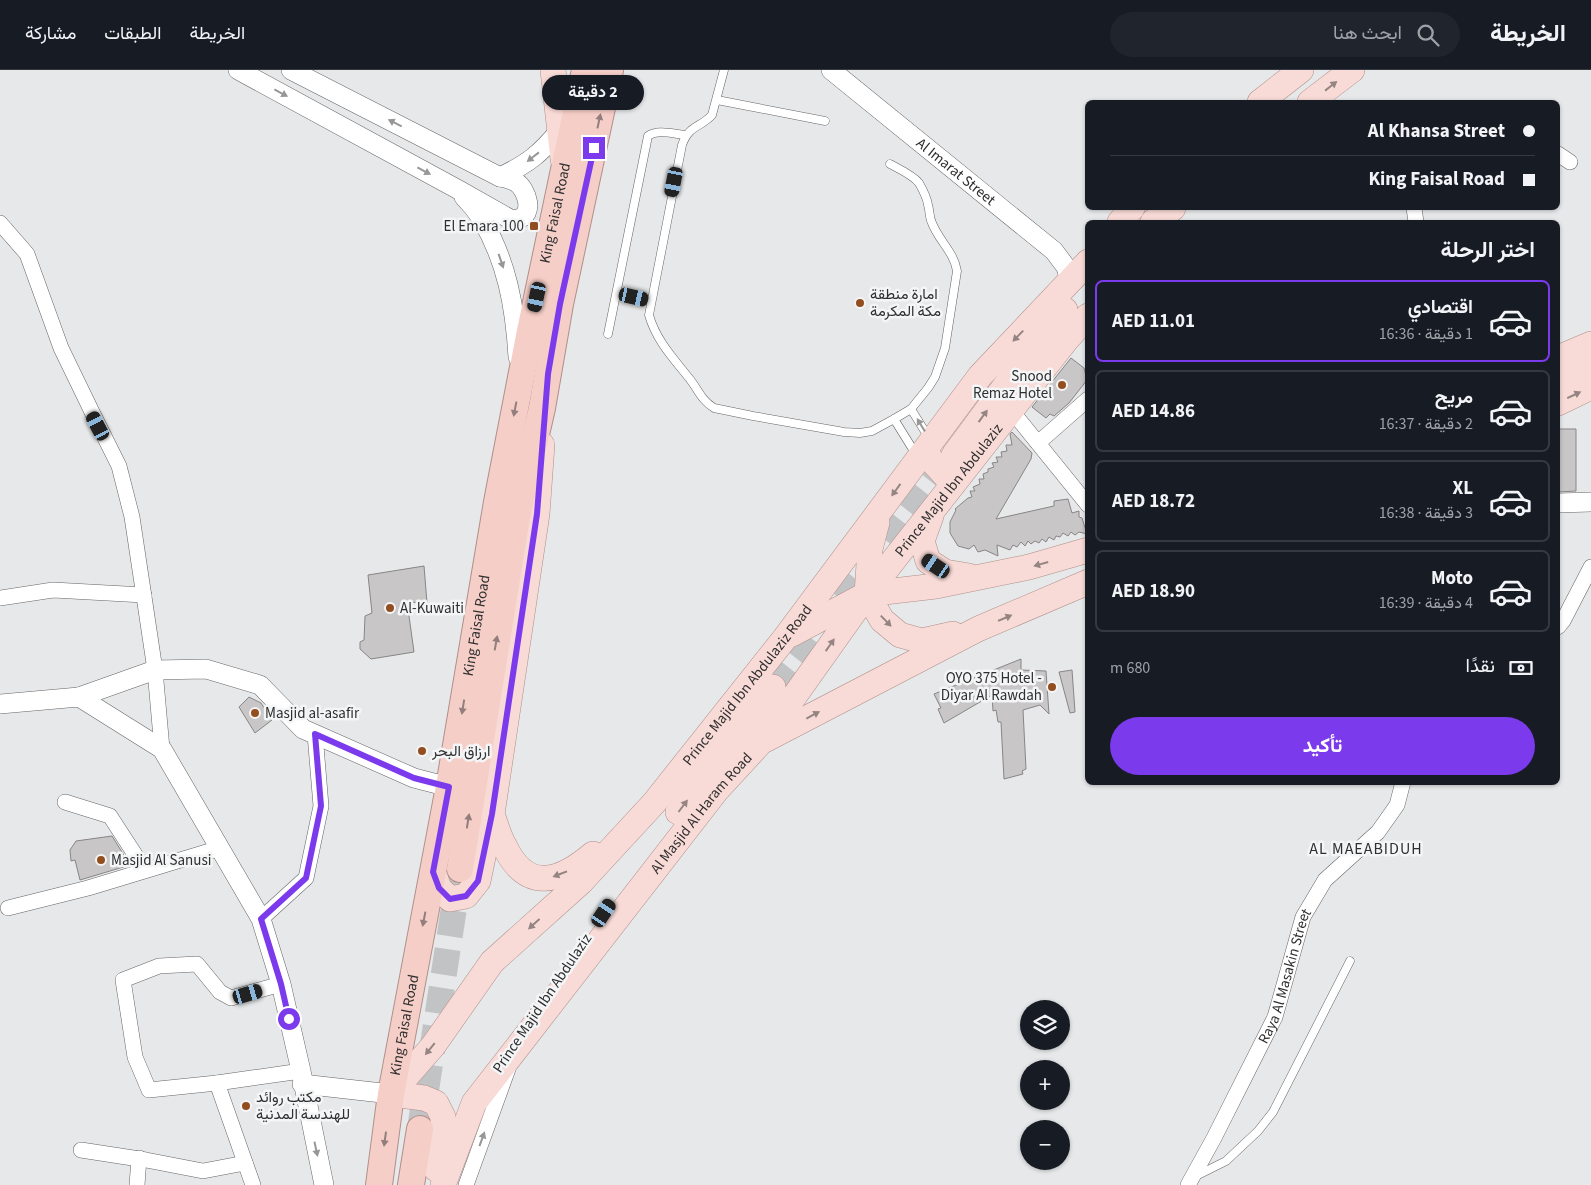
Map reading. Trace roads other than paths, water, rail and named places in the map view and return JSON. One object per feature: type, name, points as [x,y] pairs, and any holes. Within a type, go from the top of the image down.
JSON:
[{"type":"highway","name":"King Faisal Road","points":[[379,1185],[391,1094],[449,787],[497,502],[585,70]]},
{"type":"highway","name":"King Faisal Road","points":[[460,869],[517,517],[542,408],[560,304],[610,70]]},
{"type":"highway","points":[[411,1185],[420,1129]]},
{"type":"main road","points":[[553,70],[564,169]]},
{"type":"main road","points":[[1263,100],[1301,70]]},
{"type":"main road","points":[[1313,100],[1352,70]]},
{"type":"main road","points":[[1122,220],[1130,210]]},
{"type":"main road","points":[[1157,220],[1170,210]]},
{"type":"main road","points":[[1178,220],[1190,210]]},
{"type":"main road","name":"Prince Majid Ibn Abdulaziz Road","points":[[391,1094],[433,1046],[492,962],[581,882],[654,803],[785,638],[980,376],[1079,283],[1085,269]]},
{"type":"main road","name":"Prince Majid Ibn Abdulaziz","points":[[954,455],[1079,283]]},
{"type":"main road","name":"Prince Majid Ibn Abdulaziz","points":[[761,742],[867,594],[1068,338],[1085,319]]},
{"type":"main road","points":[[1560,357],[1591,344]]},
{"type":"main road","points":[[1560,377],[1591,364]]},
{"type":"main road","points":[[433,872],[439,888],[450,899],[466,896],[478,881],[492,814],[537,514],[548,374]]},
{"type":"main road","points":[[1560,402],[1591,387]]},
{"type":"main road","points":[[925,450],[953,484]]},
{"type":"main road","points":[[934,508],[922,541],[928,560],[945,572],[979,577]]},
{"type":"main road","points":[[880,510],[870,549],[867,594],[882,620],[900,635],[922,640],[978,629]]},
{"type":"main road","points":[[785,638],[867,594],[936,586],[1029,567],[1085,551]]},
{"type":"main road","name":"Al Masjid Al Haram Road","points":[[443,1185],[474,1103],[716,791],[761,742],[978,629],[1085,583]]},
{"type":"main road","name":"Prince Majid Ibn Abdulaziz","points":[[474,1103],[625,882],[773,688]]},
{"type":"main road","points":[[492,814],[505,848],[521,871],[537,879],[557,877],[582,863],[654,803]]},
{"type":"main road","points":[[391,1094],[424,1098],[436,1103],[443,1117],[443,1136],[433,1185]]},
{"type":"street","points":[[238,70],[510,219],[518,220],[525,214],[528,199],[516,182],[500,177],[291,70]]},
{"type":"street","name":"Al Imarat Street","points":[[832,70],[1054,251],[1079,283]]},
{"type":"street","points":[[500,177],[522,166],[536,156],[560,130]]},
{"type":"street","points":[[459,190],[480,217],[496,248],[508,283],[516,319],[520,382]]},
{"type":"street","points":[[0,223],[27,254],[61,348],[119,466],[132,517],[144,595],[155,670],[162,748],[261,919],[281,984],[324,1185]]},
{"type":"street","points":[[1054,251],[1068,257],[1085,257]]},
{"type":"street","points":[[1038,443],[1085,402]]},
{"type":"street","points":[[1011,410],[1085,501]]},
{"type":"street","points":[[1560,503],[1591,502]]},
{"type":"street","points":[[1560,625],[1591,567]]},
{"type":"street","points":[[0,598],[53,590],[144,595]]},
{"type":"street","points":[[0,704],[79,697],[155,670],[206,669],[260,685],[303,729],[414,778],[449,787]]},
{"type":"street","points":[[79,697],[162,748]]},
{"type":"street","points":[[261,919],[306,878],[321,806],[315,734]]},
{"type":"street","name":"Raya Al Masakin Street","points":[[1190,1181],[1275,1018],[1303,917],[1325,880],[1378,832],[1397,805],[1402,785]]},
{"type":"street","points":[[65,802],[110,816],[145,870]]},
{"type":"street","points":[[8,908],[88,888],[220,848]]},
{"type":"street","points":[[281,984],[231,998],[220,992],[197,964],[158,966],[123,980],[135,1057],[149,1090],[217,1083],[302,1078],[391,1094]]},
{"type":"street","points":[[466,1185],[516,1048]]},
{"type":"street","points":[[217,1083],[253,1185]]},
{"type":"street","points":[[81,1150],[139,1158],[203,1171],[245,1163]]},
{"type":"street","points":[[137,1185],[139,1158]]},
{"type":"lane","points":[[724,70],[712,115],[707,121],[694,127],[685,135],[649,315],[652,327],[660,342],[690,380],[698,394],[706,403],[714,408],[844,432],[872,431],[911,409],[928,388],[941,362],[945,348],[957,271],[956,261],[932,225],[928,205],[918,182],[890,164]]},
{"type":"lane","points":[[717,100],[825,121]]},
{"type":"lane","points":[[608,334],[648,136],[653,132],[685,135]]},
{"type":"lane","points":[[617,293],[651,301]]},
{"type":"lane","points":[[911,409],[925,450]]},
{"type":"lane","points":[[894,419],[925,450]]},
{"type":"lane","points":[[1190,1181],[1226,1161],[1258,1131],[1273,1112],[1350,961]]},
{"type":"tunnel","points":[[773,687],[954,455]]},
{"type":"tunnel","points":[[420,1129],[460,869]]},
{"type":"place","name":"El Emara 100","points":[[534,226]]},
{"type":"place","name":"امارة منطقة مكة المكرمة","points":[[860,303]]},
{"type":"place","name":"Snood Remaz Hotel","points":[[1062,385]]},
{"type":"place","name":"Al-Kuwaiti","points":[[390,608]]},
{"type":"place","name":"OYO 375 Hotel - Diyar Al Rawdah","points":[[1052,687]]},
{"type":"place","name":"Masjid al-asafir","points":[[255,713]]},
{"type":"place","name":"ارزاق البحر","points":[[422,751]]},
{"type":"place","name":"Masjid Al Sanusi","points":[[101,860]]},
{"type":"place","name":"مكتب روائد للهندسة المدنية","points":[[246,1106]]},
{"type":"district","name":"AL MAEABIDUH","points":[[1366,848]]}]
